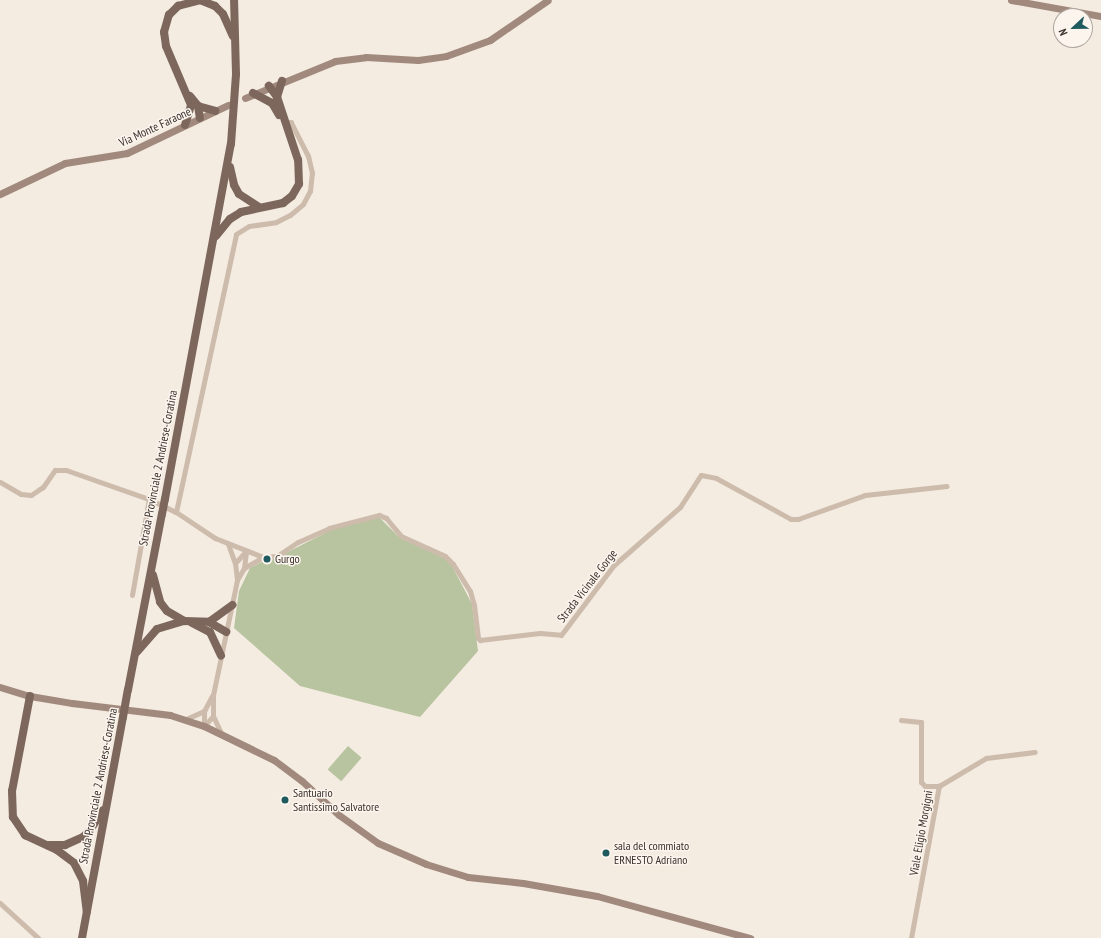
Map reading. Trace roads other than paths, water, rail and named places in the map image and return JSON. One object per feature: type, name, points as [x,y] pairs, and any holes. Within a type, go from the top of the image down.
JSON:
[{"type":"main road","points":[[200,118],[166,46],[164,32],[169,15],[178,6],[201,0],[215,6],[223,14],[235,42]]},
{"type":"main road","name":"Strada Provinciale 2 Andriese-Coratina","points":[[82,938],[229,162],[236,99],[234,0]]},
{"type":"main road","points":[[244,98],[282,80],[335,61],[352,58],[418,60],[446,56],[490,40],[548,0]]},
{"type":"main road","points":[[1011,0],[1101,16]]},
{"type":"main road","points":[[274,100],[282,80]]},
{"type":"main road","points":[[215,236],[230,219],[259,207],[272,207],[283,203],[292,196],[299,184],[298,160],[269,86]]},
{"type":"main road","points":[[253,93],[274,100]]},
{"type":"main road","name":"Via Monte Faraone","points":[[0,194],[60,164],[118,156],[228,105]]},
{"type":"main road","points":[[194,106],[215,111]]},
{"type":"main road","points":[[185,125],[194,106]]},
{"type":"main road","points":[[229,162],[234,185],[239,194],[259,207]]},
{"type":"main road","points":[[152,568],[160,602],[167,612],[210,632],[226,632]]},
{"type":"main road","points":[[209,622],[232,605]]},
{"type":"main road","points":[[135,654],[157,628],[188,622],[209,622],[226,632]]},
{"type":"main road","points":[[210,632],[221,656]]},
{"type":"main road","points":[[0,688],[30,696],[110,708],[139,710],[186,719],[204,726],[274,760],[302,781],[359,831],[401,854],[468,877],[523,883],[596,896],[750,938]]},
{"type":"main road","points":[[30,696],[12,791],[12,812],[20,831],[68,857],[79,869],[83,881],[87,912]]},
{"type":"main road","points":[[42,844],[65,845],[83,837],[92,830],[108,800]]},
{"type":"street","points":[[176,512],[236,234],[249,226],[276,222],[290,215],[303,204],[310,191],[312,173],[308,156],[291,122],[284,122]]},
{"type":"street","points":[[0,482],[20,494],[32,496],[43,487],[55,470],[66,470],[149,499],[176,512],[228,544],[263,557]]},
{"type":"street","name":"Strada Vicinale Gorge","points":[[263,557],[277,556],[298,542],[329,528],[379,514],[386,518],[401,536],[446,556],[453,564],[470,591],[474,605],[478,638],[480,640],[540,633],[561,635],[614,565],[680,508],[701,475],[716,478],[791,519],[798,519],[865,495],[947,486]]},
{"type":"street","points":[[132,595],[149,499]]},
{"type":"street","points":[[221,733],[212,716],[213,695],[237,580],[235,563],[228,544]]},
{"type":"street","points":[[235,563],[246,551]]},
{"type":"street","points":[[237,580],[244,568],[246,551]]},
{"type":"street","points":[[244,568],[263,557]]},
{"type":"street","points":[[204,726],[204,711],[213,695]]},
{"type":"street","points":[[186,719],[204,711]]},
{"type":"street","points":[[204,726],[212,716]]},
{"type":"street","points":[[901,720],[922,722],[921,782],[925,786],[939,786]]},
{"type":"street","name":"Viale Eligio Morgigni","points":[[911,938],[939,786],[986,758],[1035,752]]},
{"type":"street","points":[[0,903],[38,938]]},
{"type":"place","name":"Gurgo","points":[[267,559]]},
{"type":"place","name":"Santuario Santissimo Salvatore","points":[[285,800]]},
{"type":"place","name":"sala del commiato ERNESTO Adriano","points":[[606,853]]}]
